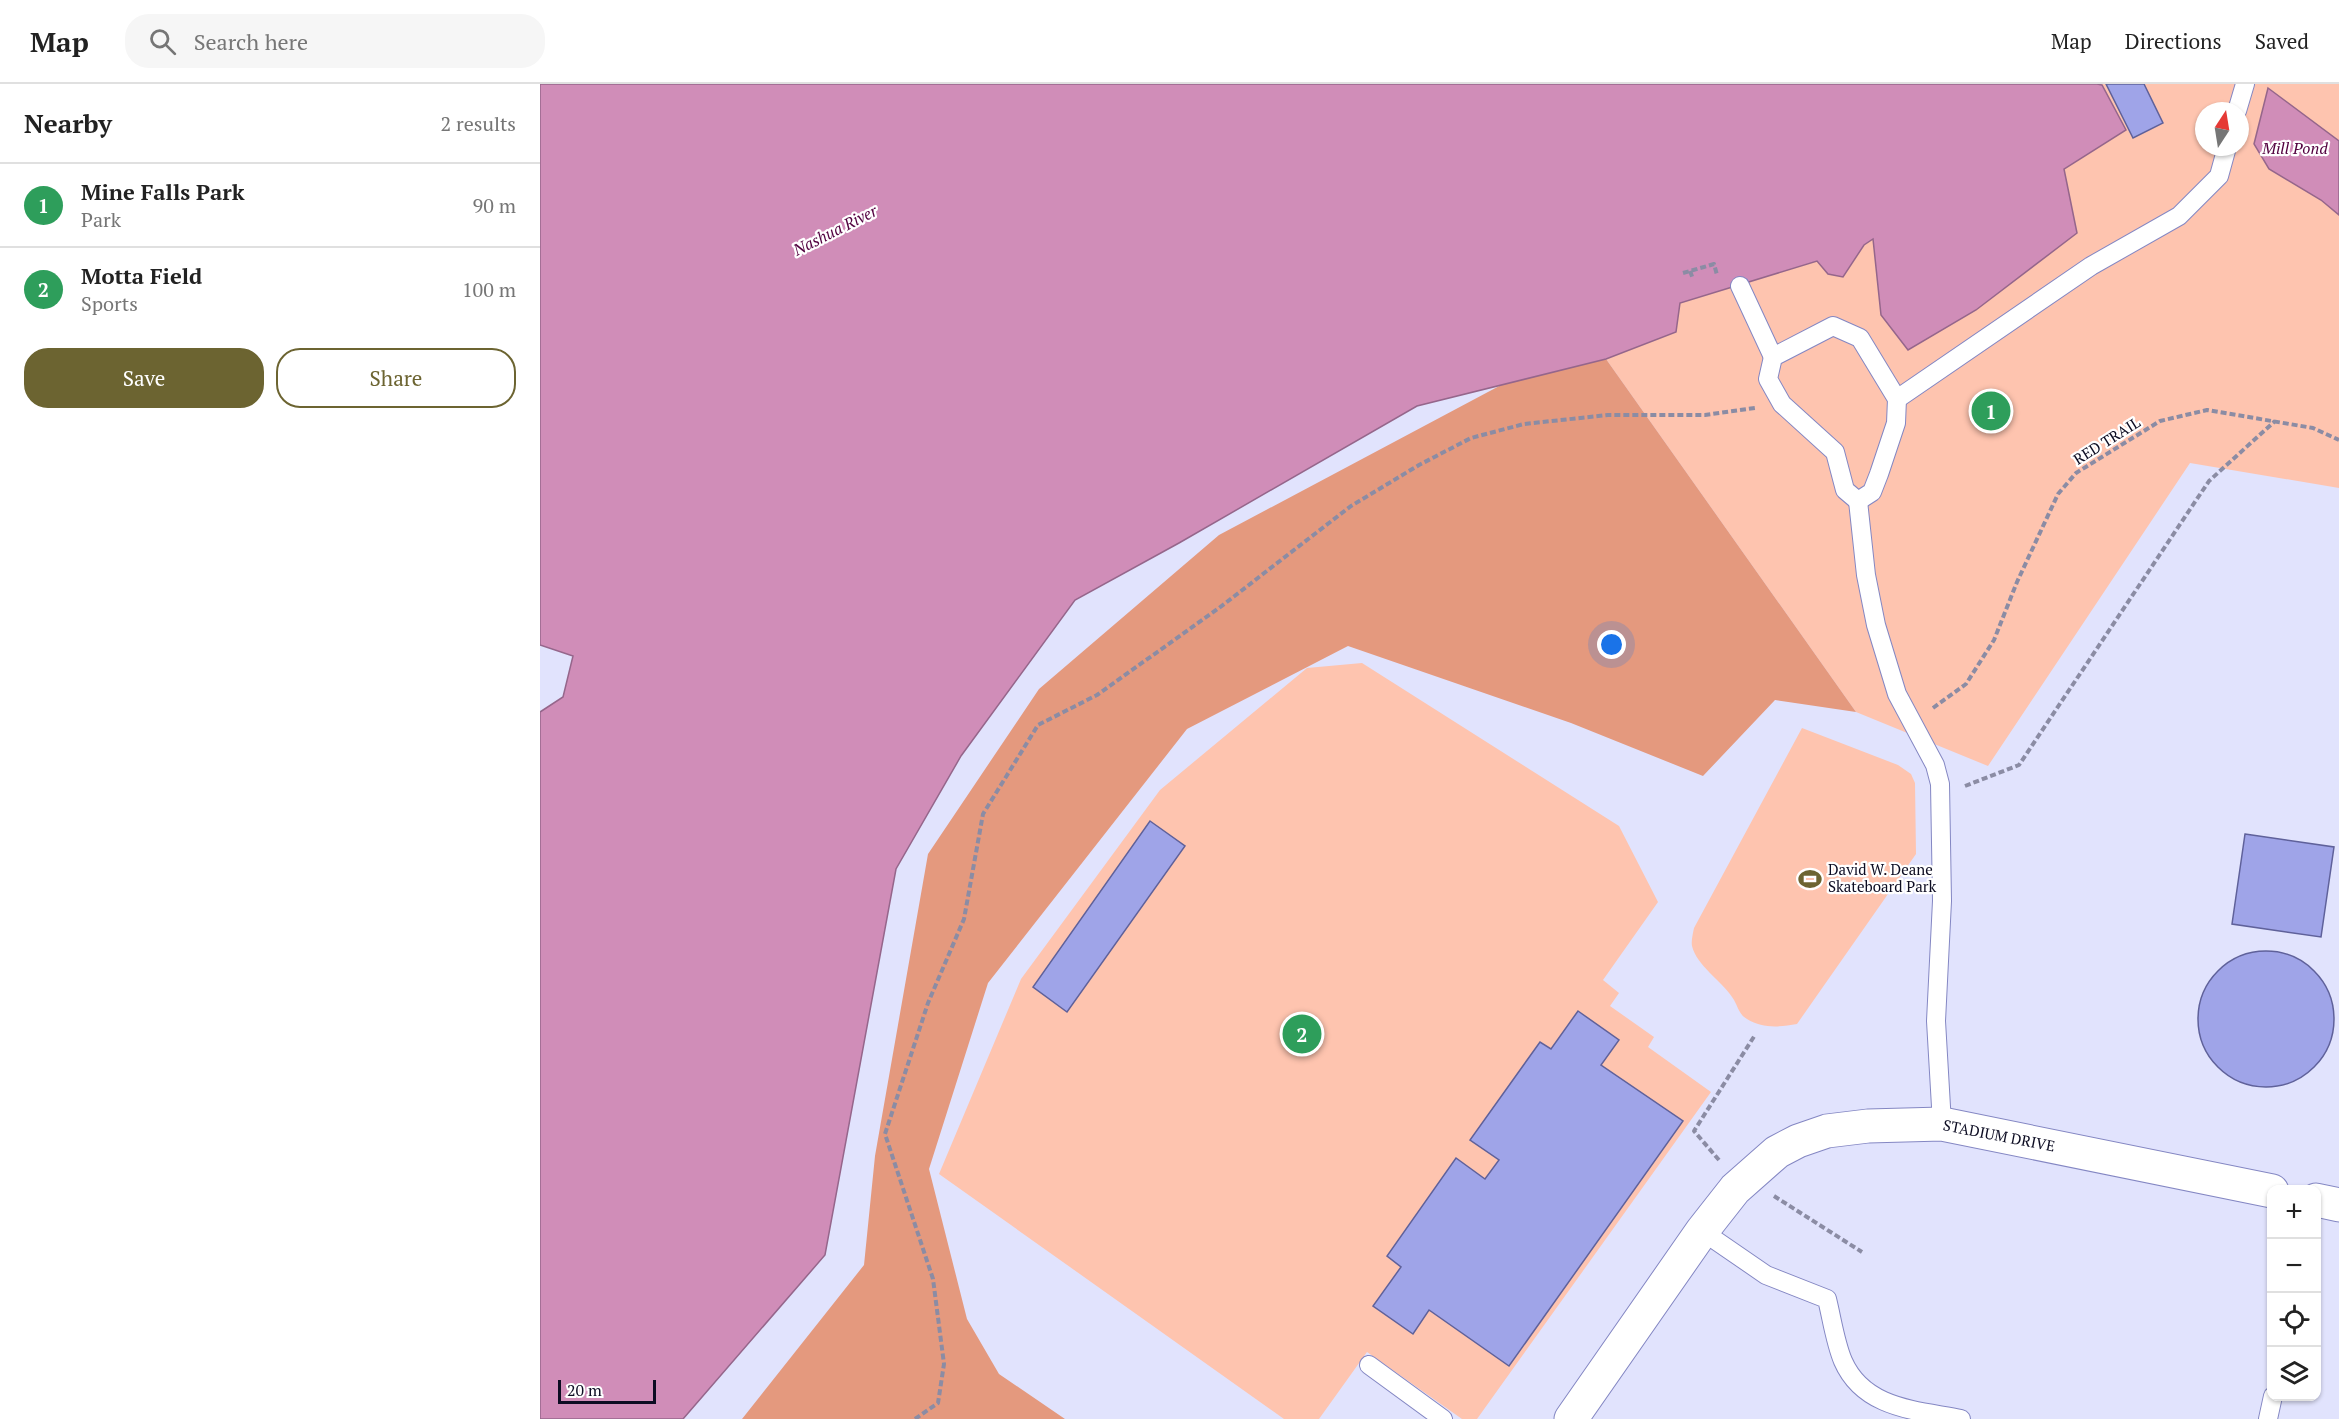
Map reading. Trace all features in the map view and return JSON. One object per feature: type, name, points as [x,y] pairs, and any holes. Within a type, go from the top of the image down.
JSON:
[{"type":"street","name":"STADIUM DRIVE","points":[[1571,1419],[1702,1231],[1735,1189],[1777,1152],[1827,1131],[1868,1126],[1942,1124],[2267,1190]]},
{"type":"lane","points":[[2240,102],[2245,84]]},
{"type":"lane","points":[[1897,399],[2091,266],[2179,216],[2219,176],[2225,156]]},
{"type":"lane","points":[[1740,286],[1773,357],[1768,379],[1782,404],[1834,452],[1845,490],[1858,501],[1866,575],[1876,625],[1897,694],[1935,765],[1940,784],[1942,901],[1936,1021],[1942,1124]]},
{"type":"lane","points":[[1773,357],[1833,326],[1860,338],[1897,399],[1896,423],[1879,474],[1872,492],[1858,501]]},
{"type":"lane","points":[[1702,1231],[1766,1275],[1827,1299],[1843,1361],[1857,1383],[1869,1395],[1883,1402],[1961,1419]]},
{"type":"lane","points":[[1369,1365],[1443,1419]]},
{"type":"lane","points":[[2268,1419],[2272,1401]]},
{"type":"path","points":[[1683,273],[1714,264],[1720,284]]},
{"type":"path","points":[[1690,271],[1693,279]]},
{"type":"path","points":[[915,1419],[938,1403],[944,1364],[933,1279],[885,1134],[928,1003],[964,919],[983,814],[1038,726],[1097,694],[1218,608],[1351,506],[1419,465],[1471,438],[1535,423],[1608,415],[1705,415],[1782,404]]},
{"type":"path","name":"RED TRAIL","points":[[1913,723],[1966,684],[1994,639],[2017,582],[2058,494],[2076,473],[2160,421],[2207,410],[2313,428],[2339,440]]},
{"type":"path","points":[[1964,796],[1966,784],[2019,765],[2209,481],[2275,421]]},
{"type":"path","points":[[1719,1160],[1694,1131],[1755,1035]]},
{"type":"path","points":[[1765,1191],[1862,1252]]},
{"type":"shaded area","points":[[2023,84],[2339,84],[2339,488],[2190,463],[1988,766],[1856,712],[1606,359],[1676,332],[1680,303],[1817,261],[1843,277],[1864,245],[1873,239],[1881,315]]},
{"type":"shaded area","points":[[1606,359],[1856,712],[1775,700],[1703,776],[1571,723],[1348,646],[1187,729],[988,983],[929,1169],[967,1319],[999,1374],[1065,1419],[742,1419],[864,1265],[875,1156],[928,854],[1039,689],[1219,535],[1503,384]]},
{"type":"shaded area","points":[[1362,663],[1619,826],[1658,902],[1603,980],[1619,993],[1610,1006],[1654,1037],[1648,1047],[1711,1092],[1477,1419],[1462,1419],[1367,1352],[1319,1419],[1284,1419],[939,1174],[1021,979],[1160,790],[1307,668]]},
{"type":"shaded area","name":"David W. Deane Skateboard Park","points":[[1802,728],[1898,765],[1911,774],[1915,783],[1916,854],[1797,1024],[1765,1026],[1742,1015],[1727,991],[1699,960],[1692,946],[1692,939],[1694,928]]},
{"type":"water","name":"Nashua River","points":[[540,84],[2097,84],[2102,85],[2126,130],[2064,169],[2077,233],[1976,310],[1908,350],[1881,315],[1873,239],[1864,245],[1843,277],[1828,274],[1817,261],[1680,303],[1676,332],[1606,359],[1417,406],[1075,600],[961,756],[896,869],[825,1255],[683,1419],[540,1419],[540,712],[563,697],[573,656],[540,645]]},
{"type":"water","name":"Mill Pond","points":[[2268,88],[2339,141],[2339,215],[2321,200],[2269,169],[2254,144]]},
{"type":"building","points":[[2106,84],[2144,84],[2163,123],[2133,138]]},
{"type":"building","points":[[1150,821],[1185,846],[1067,1012],[1033,987]]},
{"type":"building","points":[[2245,834],[2334,847],[2321,937],[2232,924]]},
{"type":"building","points":[[2266,951],[2292,957],[2314,971],[2328,993],[2334,1019],[2328,1045],[2314,1067],[2292,1081],[2266,1087],[2240,1081],[2218,1067],[2204,1045],[2198,1019],[2204,993],[2218,971],[2240,957]]},
{"type":"building","points":[[1578,1011],[1619,1040],[1601,1065],[1683,1121],[1509,1366],[1429,1310],[1413,1334],[1373,1306],[1401,1267],[1387,1256],[1456,1158],[1485,1179],[1499,1160],[1470,1140],[1540,1042],[1551,1049]]},
{"type":"place","name":"Mine Falls Park","points":[[1991,411]]},
{"type":"place","name":"David W. Deane Skateboard Park","points":[[1810,879]]},
{"type":"place","name":"Motta Field","points":[[1302,1034]]}]
